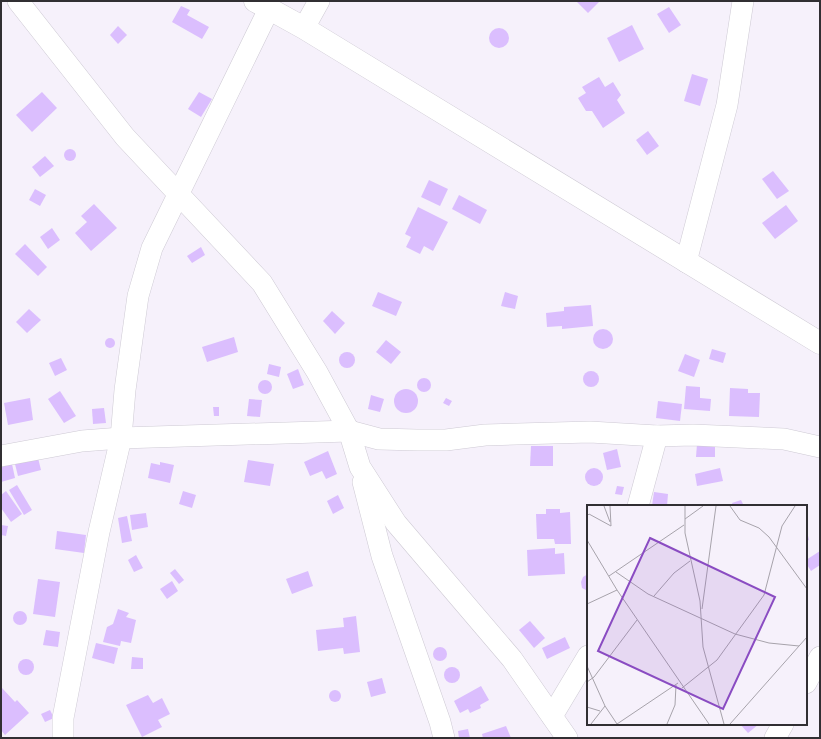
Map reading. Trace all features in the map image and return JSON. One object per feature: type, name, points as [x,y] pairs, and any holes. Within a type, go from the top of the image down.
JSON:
[{"type":"street","points":[[18,1],[124,137],[262,283],[317,372],[348,431],[360,467],[371,517],[382,556],[444,738]]},
{"type":"street","points":[[686,262],[727,105],[743,1]]},
{"type":"street","points":[[63,738],[63,718],[92,571],[121,438],[125,390],[138,296],[152,248],[178,194],[262,5],[311,10],[686,262],[820,343]]},
{"type":"street","points":[[1,456],[82,441],[121,438],[348,431],[379,439],[417,440],[446,440],[485,435],[590,432],[657,436],[693,435],[784,439],[820,447]]},
{"type":"street","points":[[638,505],[657,436]]},
{"type":"street","points":[[360,467],[396,523],[512,658],[567,738]]},
{"type":"street","points":[[807,681],[820,657]]},
{"type":"street","points":[[552,716],[587,658]]},
{"type":"street","points":[[775,738],[782,725]]},
{"type":"building","points":[[576,1],[600,1],[588,13]]},
{"type":"building","points":[[181,6],[190,10],[187,15],[209,27],[202,39],[172,22]]},
{"type":"building","points":[[669,7],[681,25],[669,33],[657,14]]},
{"type":"building","points":[[632,25],[644,49],[619,62],[607,38]]},
{"type":"building","points":[[118,26],[127,35],[118,44],[110,35]]},
{"type":"building","points":[[499,28],[506,31],[509,38],[506,45],[499,48],[492,45],[489,38],[492,31]]},
{"type":"building","points":[[692,74],[708,79],[700,106],[684,101]]},
{"type":"building","points":[[599,77],[605,87],[613,82],[621,95],[617,100],[625,113],[603,128],[592,111],[586,111],[578,98],[586,93],[582,87]]},
{"type":"building","points":[[42,92],[57,108],[32,132],[16,115]]},
{"type":"building","points":[[199,92],[212,99],[201,117],[188,109]]},
{"type":"building","points":[[648,131],[659,146],[647,155],[636,140]]},
{"type":"building","points":[[70,149],[74,151],[76,155],[74,159],[70,161],[66,159],[64,155],[66,151]]},
{"type":"building","points":[[45,156],[54,166],[40,177],[32,167]]},
{"type":"building","points":[[773,171],[789,191],[777,199],[762,179]]},
{"type":"building","points":[[429,180],[448,189],[440,206],[421,197]]},
{"type":"building","points":[[35,189],[46,195],[40,206],[29,200]]},
{"type":"building","points":[[459,195],[487,210],[480,224],[452,209]]},
{"type":"building","points":[[94,204],[117,228],[91,251],[75,233],[87,222],[81,216]]},
{"type":"building","points":[[786,205],[798,221],[775,239],[762,223]]},
{"type":"building","points":[[418,207],[448,222],[433,251],[424,246],[420,254],[406,247],[411,237],[405,234]]},
{"type":"building","points":[[52,228],[60,240],[48,249],[40,237]]},
{"type":"building","points":[[25,244],[47,267],[38,276],[15,254]]},
{"type":"building","points":[[201,247],[205,255],[192,263],[187,256]]},
{"type":"building","points":[[378,292],[402,302],[396,316],[372,306]]},
{"type":"building","points":[[505,292],[518,296],[515,309],[501,306]]},
{"type":"building","points":[[591,305],[593,326],[562,329],[562,326],[547,327],[546,313],[564,311],[564,307]]},
{"type":"building","points":[[29,309],[41,320],[27,333],[16,322]]},
{"type":"building","points":[[332,311],[345,323],[335,334],[323,321]]},
{"type":"building","points":[[603,329],[610,332],[613,339],[610,346],[603,349],[596,346],[593,339],[596,332]]},
{"type":"building","points":[[234,337],[238,352],[207,362],[202,347]]},
{"type":"building","points":[[110,338],[115,343],[110,348],[105,343]]},
{"type":"building","points":[[386,340],[401,352],[391,364],[376,352]]},
{"type":"building","points":[[712,349],[726,353],[723,363],[709,359]]},
{"type":"building","points":[[347,352],[353,354],[355,360],[353,366],[347,368],[341,366],[339,360],[341,354]]},
{"type":"building","points":[[685,354],[700,360],[694,377],[678,371]]},
{"type":"building","points":[[61,358],[67,370],[55,376],[49,363]]},
{"type":"building","points":[[269,364],[281,367],[279,377],[267,374]]},
{"type":"building","points":[[298,369],[304,385],[293,389],[287,374]]},
{"type":"building","points":[[591,371],[598,376],[599,379],[594,386],[591,387],[584,382],[583,379],[588,372]]},
{"type":"building","points":[[421,378],[427,378],[431,382],[431,388],[427,392],[421,392],[417,388],[417,382]]},
{"type":"building","points":[[265,380],[270,382],[272,387],[270,392],[265,394],[260,392],[258,387],[260,382]]},
{"type":"building","points":[[686,386],[700,387],[700,398],[711,399],[710,411],[684,409]]},
{"type":"building","points":[[730,388],[748,389],[748,393],[760,393],[759,417],[729,416]]},
{"type":"building","points":[[406,389],[411,390],[417,396],[417,406],[411,412],[406,413],[401,412],[395,406],[394,401],[395,396],[401,390]]},
{"type":"building","points":[[60,391],[76,416],[64,423],[48,399]]},
{"type":"building","points":[[371,395],[384,399],[380,412],[368,409]]},
{"type":"building","points":[[30,398],[33,420],[8,425],[4,403]]},
{"type":"building","points":[[446,398],[452,401],[449,406],[443,403]]},
{"type":"building","points":[[249,399],[262,400],[260,417],[247,416]]},
{"type":"building","points":[[658,401],[682,404],[680,421],[656,418]]},
{"type":"building","points":[[213,407],[219,407],[219,416],[214,416]]},
{"type":"building","points":[[104,408],[106,423],[93,424],[92,409]]},
{"type":"building","points":[[697,444],[715,444],[715,457],[696,457]]},
{"type":"building","points":[[531,446],[553,446],[553,466],[530,466]]},
{"type":"building","points":[[617,449],[621,467],[607,470],[603,453]]},
{"type":"building","points":[[328,451],[337,474],[326,479],[322,471],[310,476],[304,462]]},
{"type":"building","points":[[38,458],[41,470],[18,476],[15,464]]},
{"type":"building","points":[[248,460],[274,464],[270,486],[244,482]]},
{"type":"building","points":[[160,462],[174,465],[170,483],[148,478],[151,463],[160,465]]},
{"type":"building","points":[[12,464],[15,478],[1,482],[1,467]]},
{"type":"building","points":[[594,468],[600,471],[603,477],[600,483],[594,486],[588,483],[585,477],[588,471]]},
{"type":"building","points":[[720,468],[723,481],[697,486],[695,474]]},
{"type":"building","points":[[17,485],[32,510],[24,515],[9,490]]},
{"type":"building","points":[[617,486],[624,487],[622,495],[615,494]]},
{"type":"building","points":[[6,491],[22,514],[11,522],[1,508],[1,495]]},
{"type":"building","points":[[183,491],[196,495],[192,508],[179,504]]},
{"type":"building","points":[[654,492],[668,494],[667,505],[652,505]]},
{"type":"building","points":[[338,495],[344,508],[333,514],[327,501]]},
{"type":"building","points":[[741,500],[744,505],[733,505],[732,503]]},
{"type":"building","points":[[546,509],[560,509],[560,513],[570,512],[571,544],[555,544],[554,539],[537,539],[536,514],[546,514]]},
{"type":"building","points":[[146,513],[148,527],[132,530],[130,515]]},
{"type":"building","points":[[127,516],[132,541],[122,543],[118,518]]},
{"type":"building","points":[[1,525],[8,526],[6,536],[1,535]]},
{"type":"building","points":[[57,531],[86,535],[84,553],[55,549]]},
{"type":"building","points":[[555,548],[555,554],[564,553],[565,574],[528,576],[527,550]]},
{"type":"building","points":[[820,551],[820,565],[811,571],[807,565],[807,559]]},
{"type":"building","points":[[136,555],[143,568],[134,572],[128,560]]},
{"type":"building","points":[[175,569],[184,580],[179,584],[170,573]]},
{"type":"building","points":[[308,571],[313,586],[292,594],[286,579]]},
{"type":"building","points":[[587,575],[587,590],[582,588],[581,582],[583,577]]},
{"type":"building","points":[[38,579],[60,582],[55,617],[33,614]]},
{"type":"building","points":[[172,581],[178,591],[167,599],[160,589]]},
{"type":"building","points":[[118,609],[129,613],[126,617],[136,620],[131,643],[121,641],[120,646],[103,642],[107,627],[113,624]]},
{"type":"building","points":[[20,611],[25,613],[27,618],[25,623],[20,625],[15,623],[13,618],[15,613]]},
{"type":"building","points":[[356,616],[360,652],[344,654],[343,648],[318,651],[316,630],[344,627],[343,618]]},
{"type":"building","points":[[530,621],[545,638],[534,648],[519,630]]},
{"type":"building","points":[[46,630],[60,632],[58,647],[43,645]]},
{"type":"building","points":[[565,637],[570,648],[547,659],[542,648]]},
{"type":"building","points":[[96,643],[118,648],[114,664],[92,658]]},
{"type":"building","points":[[437,647],[443,647],[447,651],[447,657],[443,661],[437,661],[433,657],[433,651]]},
{"type":"building","points":[[132,657],[143,658],[143,669],[131,669]]},
{"type":"building","points":[[23,659],[29,659],[34,664],[32,673],[29,675],[23,675],[18,670],[18,664]]},
{"type":"building","points":[[452,667],[459,672],[460,675],[455,682],[452,683],[445,678],[444,675],[449,668]]},
{"type":"building","points":[[382,678],[386,693],[371,697],[367,682]]},
{"type":"building","points":[[481,686],[489,700],[480,705],[481,708],[470,713],[468,709],[460,713],[454,701]]},
{"type":"building","points":[[2,688],[15,702],[17,700],[29,713],[5,735],[1,730]]},
{"type":"building","points":[[333,690],[337,690],[341,696],[337,702],[333,702],[329,698],[329,694]]},
{"type":"building","points":[[148,695],[153,703],[162,698],[170,714],[158,720],[162,727],[142,737],[126,705]]},
{"type":"building","points":[[50,710],[54,718],[45,722],[41,714]]},
{"type":"building","points":[[741,725],[758,725],[748,733]]},
{"type":"building","points":[[506,726],[511,738],[483,738],[482,734]]},
{"type":"building","points":[[468,729],[470,738],[459,738],[458,731]]}]
